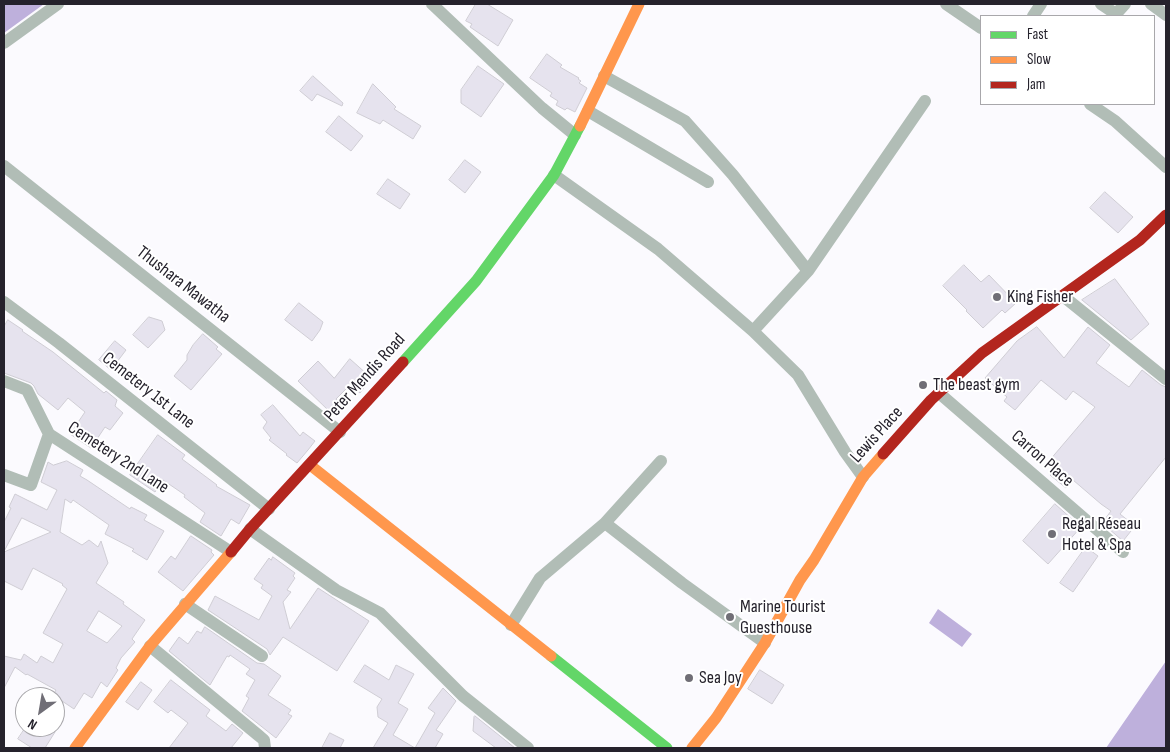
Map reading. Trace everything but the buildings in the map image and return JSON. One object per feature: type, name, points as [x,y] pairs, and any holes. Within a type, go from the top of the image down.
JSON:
[{"type":"street","points":[[4,43],[58,4]]},
{"type":"street","points":[[432,4],[542,108],[575,135]]},
{"type":"street","name":"Peter Mendis Road","points":[[75,748],[150,646],[185,604],[250,529],[476,281],[554,176],[588,111],[639,4]]},
{"type":"street","points":[[946,4],[980,27]]},
{"type":"street","points":[[1034,15],[1041,4]]},
{"type":"street","points":[[1101,4],[1116,14],[1125,4]]},
{"type":"street","points":[[1151,4],[1166,15]]},
{"type":"street","points":[[604,76],[685,121],[733,175],[808,271]]},
{"type":"street","points":[[752,331],[808,271],[925,101]]},
{"type":"street","points":[[1091,105],[1115,121],[1166,168]]},
{"type":"street","points":[[588,111],[708,182]]},
{"type":"street","name":"Thushara Mawatha","points":[[4,166],[340,432]]},
{"type":"street","points":[[554,176],[658,248],[752,331],[798,375],[845,452],[863,477]]},
{"type":"street","name":"Lewis Place","points":[[692,748],[716,718],[765,643],[800,580],[814,560],[863,477],[939,393],[982,353],[1140,240],[1166,215]]},
{"type":"street","points":[[1063,296],[1166,379]]},
{"type":"street","name":"Cemetery 1st Lane","points":[[4,302],[59,342],[269,509]]},
{"type":"street","name":"Cemetery 2nd Lane","points":[[4,381],[26,390],[49,434],[231,552]]},
{"type":"street","name":"Carron Place","points":[[939,393],[1123,552]]},
{"type":"street","points":[[4,475],[31,485],[49,434]]},
{"type":"street","points":[[510,625],[540,578],[604,523],[661,461]]},
{"type":"street","points":[[310,465],[667,748]]},
{"type":"street","points":[[604,523],[765,643]]},
{"type":"street","points":[[250,529],[336,590],[380,613],[463,696],[528,748]]},
{"type":"street","points":[[185,604],[262,656]]},
{"type":"street","points":[[150,646],[264,740],[265,748]]},
{"type":"shaded area","points":[[4,4],[44,4],[4,33]]},
{"type":"shaded area","points":[[938,609],[972,634],[962,647],[929,623]]},
{"type":"shaded area","points":[[1166,661],[1166,748],[1106,748]]},
{"type":"traffic: fast","points":[[403,362],[476,281],[554,175],[580,126]]},
{"type":"traffic: fast","points":[[551,656],[667,748]]},
{"type":"traffic: slow","points":[[580,126],[639,4]]},
{"type":"traffic: slow","points":[[692,748],[716,718],[765,643],[800,580],[814,560],[863,477],[883,454]]},
{"type":"traffic: slow","points":[[310,465],[551,656]]},
{"type":"traffic: slow","points":[[75,748],[150,646],[231,552]]},
{"type":"traffic: jam","points":[[883,454],[931,400],[982,353],[1140,240],[1166,215]]},
{"type":"traffic: jam","points":[[231,552],[403,362]]},
{"type":"place","name":"King Fisher","points":[[997,297]]},
{"type":"place","name":"The beast gym","points":[[923,385]]},
{"type":"place","name":"Regal Réseau Hotel & Spa","points":[[1052,534]]},
{"type":"place","name":"Marine Tourist Guesthouse","points":[[730,617]]},
{"type":"place","name":"Sea Joy","points":[[689,678]]}]
